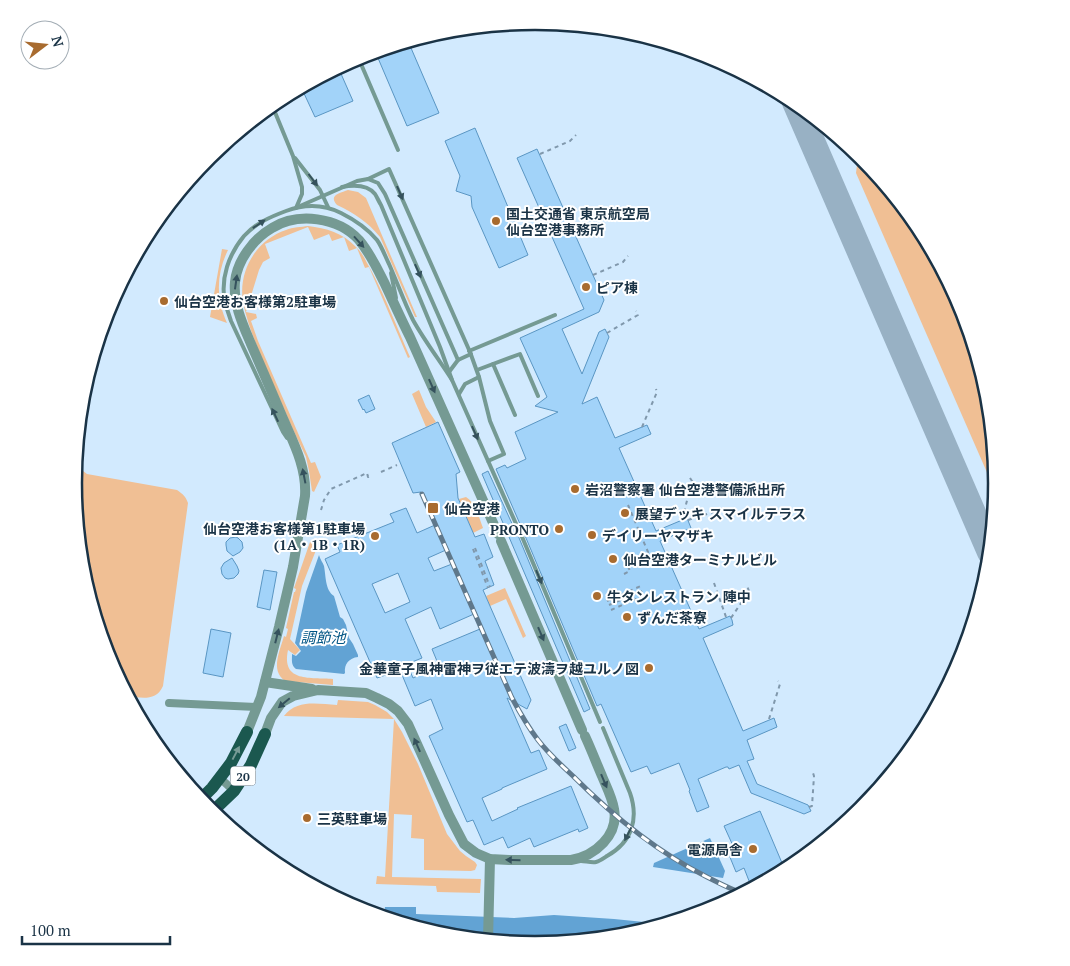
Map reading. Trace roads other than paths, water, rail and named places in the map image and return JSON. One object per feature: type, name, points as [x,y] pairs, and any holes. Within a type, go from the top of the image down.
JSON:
[{"type":"main road","name":"20","points":[[206,794],[231,764],[247,732]]},
{"type":"main road","name":"20","points":[[218,806],[234,791],[251,765],[265,734]]},
{"type":"street","points":[[247,732],[265,682],[293,567],[306,496],[306,485],[300,457],[246,331],[237,305],[236,281],[239,266],[247,252],[269,230],[283,222],[300,219],[318,219],[347,230],[372,257],[499,537],[610,794],[614,810],[613,825],[599,848],[587,856],[571,860],[490,859],[476,853],[464,844],[408,724],[398,711],[378,698],[366,694],[318,690],[265,682]]},
{"type":"street","points":[[265,734],[271,718],[282,702],[293,696],[318,690]]},
{"type":"street","points":[[169,703],[257,707]]},
{"type":"street","points":[[220,778],[234,791]]},
{"type":"street","points":[[488,933],[490,859]]},
{"type":"lane","points":[[361,64],[398,150]]},
{"type":"lane","points":[[275,112],[293,156],[302,187],[302,194],[296,208]]},
{"type":"lane","points":[[293,156],[320,190],[328,207]]},
{"type":"lane","points":[[300,457],[283,432],[232,321],[225,302],[226,269],[236,246],[256,225],[268,218],[389,169],[477,370],[490,421],[504,454],[488,461]]},
{"type":"lane","points":[[368,179],[378,183],[385,194],[458,360]]},
{"type":"lane","points":[[342,188],[364,187],[375,194],[440,347],[458,395],[517,526]]},
{"type":"lane","points":[[296,208],[328,207],[352,218],[364,227],[377,241],[414,320],[452,380]]},
{"type":"lane","points":[[390,266],[398,313]]},
{"type":"lane","points":[[449,372],[458,360],[470,353],[555,315]]},
{"type":"lane","points":[[477,370],[520,354],[538,396]]},
{"type":"lane","points":[[493,364],[515,415]]},
{"type":"lane","points":[[458,395],[465,384],[479,377]]},
{"type":"lane","points":[[520,532],[600,722]]},
{"type":"lane","points":[[571,860],[596,862],[612,853],[630,833],[634,817],[630,793],[603,728]]},
{"type":"water","name":"調節池","points":[[319,555],[324,566],[327,587],[334,596],[340,617],[346,625],[349,638],[358,655],[358,657],[348,662],[344,674],[296,669],[292,663],[292,654],[296,656],[301,651],[295,643],[306,592]]},
{"type":"water","points":[[710,838],[725,871],[723,878],[653,867],[654,863]]},
{"type":"water","points":[[385,907],[416,907],[416,914],[514,918],[554,915],[646,922],[594,932],[565,935],[505,935],[447,927],[418,921],[384,910]]},
{"type":"railway","points":[[422,494],[512,698],[538,740],[588,791],[636,832],[689,867],[734,890]]},
{"type":"place","name":"国土交通省 東京航空局 仙台空港事務所","points":[[496,221]]},
{"type":"place","name":"ピア棟","points":[[586,287]]},
{"type":"place","name":"仙台空港お客様第2駐車場","points":[[164,301]]},
{"type":"place","name":"岩沼警察署 仙台空港警備派出所","points":[[575,489]]},
{"type":"place","name":"仙台空港","points":[[433,508]]},
{"type":"place","name":"展望デッキ スマイルテラス","points":[[625,513]]},
{"type":"place","name":"PRONTO","points":[[559,529]]},
{"type":"place","name":"デイリーヤマザキ","points":[[592,535]]},
{"type":"place","name":"仙台空港お客様第1駐車場 (1A・1B・1R)","points":[[375,536]]},
{"type":"place","name":"仙台空港ターミナルビル","points":[[613,559]]},
{"type":"place","name":"牛タンレストラン 陣中","points":[[597,596]]},
{"type":"place","name":"ずんだ茶寮","points":[[627,617]]},
{"type":"place","name":"金華童子風神雷神ヲ従エテ波濤ヲ越ユルノ図","points":[[649,668]]},
{"type":"place","name":"三英駐車場","points":[[307,818]]},
{"type":"place","name":"電源局舎","points":[[753,849]]}]
